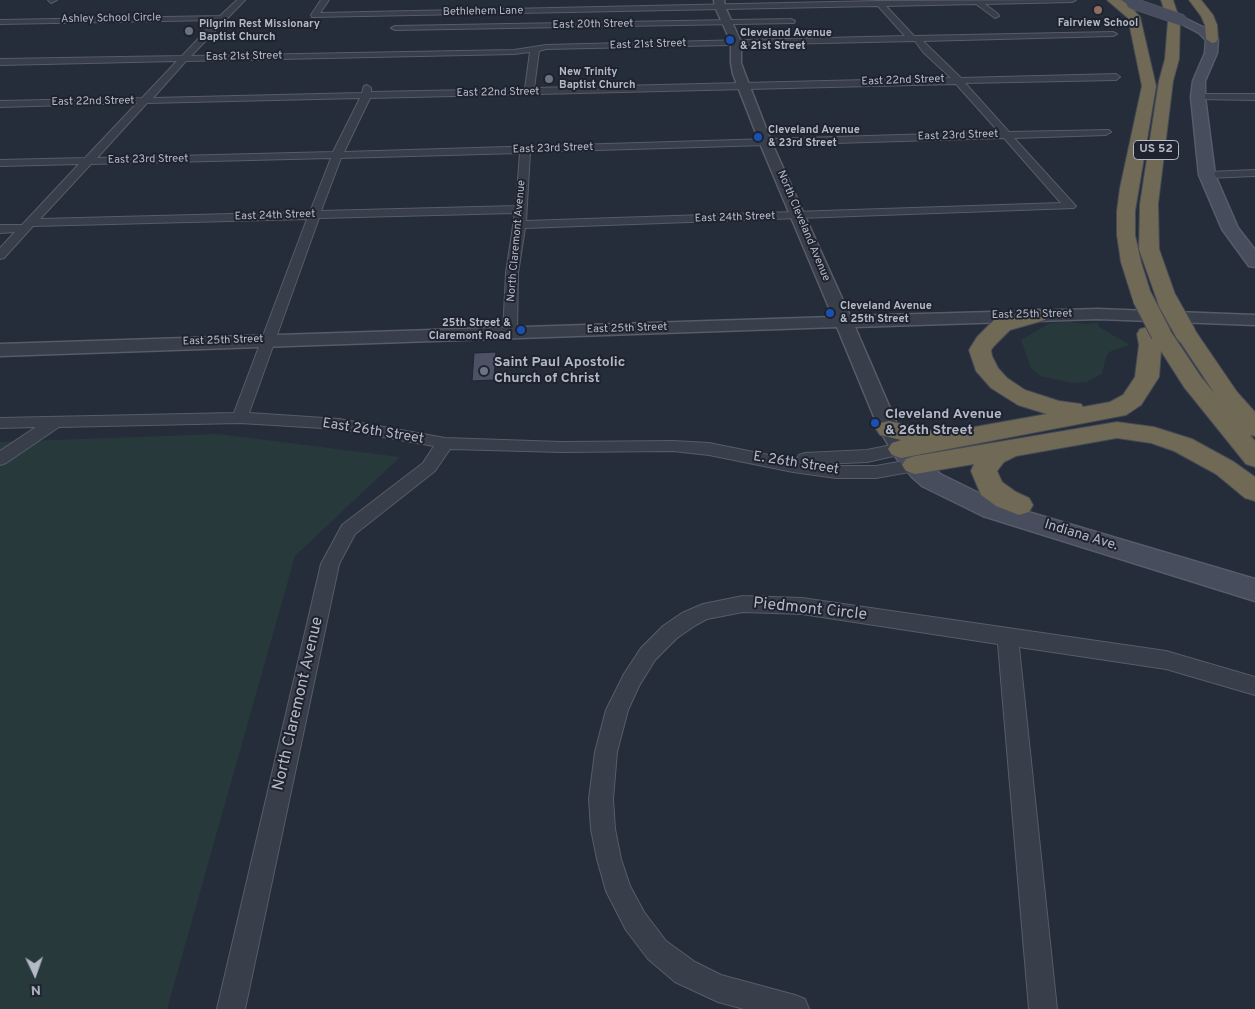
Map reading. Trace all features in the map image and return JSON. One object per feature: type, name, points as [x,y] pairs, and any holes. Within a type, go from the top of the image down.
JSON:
[{"type":"highway","points":[[1113,0],[1126,8],[1134,17],[1149,86]]},
{"type":"highway","points":[[1154,0],[1160,19],[1159,27]]},
{"type":"highway","name":"US 52","points":[[1166,0],[1174,22],[1172,59],[1166,81],[1149,213],[1149,249],[1167,300],[1186,334],[1229,397],[1255,428]]},
{"type":"highway","points":[[1195,0],[1207,15],[1211,25],[1212,39]]},
{"type":"highway","name":"US 52","points":[[1154,334],[1131,262],[1126,235],[1126,211],[1128,188],[1155,58]]},
{"type":"highway","points":[[1037,315],[1002,325],[990,336],[980,350],[988,371],[1008,390],[1027,400],[1058,409],[1096,412]]},
{"type":"highway","points":[[902,447],[1117,409],[1132,400],[1147,377],[1150,345],[1154,334]]},
{"type":"highway","points":[[1154,334],[1255,458]]},
{"type":"highway","points":[[902,447],[1007,450],[1111,430],[1139,432],[1169,439],[1183,445],[1225,468],[1255,491]]},
{"type":"highway","points":[[1007,450],[991,460],[984,471],[991,488],[1006,499],[1019,505]]},
{"type":"main road","points":[[1127,2],[1182,20],[1203,31],[1212,39],[1211,53],[1199,81],[1198,97],[1208,175],[1230,229],[1255,262]]},
{"type":"main road","name":"Indiana Ave.","points":[[902,447],[976,493],[1255,576]]},
{"type":"main road","name":"Indiana Ave.","points":[[902,447],[932,480],[945,489],[992,510],[1255,590]]},
{"type":"street","points":[[0,256],[241,0]]},
{"type":"street","name":"Bethlehem Lane","points":[[324,0],[315,15],[403,10],[566,10],[720,4],[781,5],[861,2],[879,4],[1072,0]]},
{"type":"street","points":[[487,40],[493,0]]},
{"type":"street","points":[[566,0],[566,10]]},
{"type":"street","points":[[978,2],[995,16]]},
{"type":"street","name":"North Cleveland Avenue","points":[[720,4],[736,42],[736,63],[765,141],[843,320],[902,447]]},
{"type":"street","points":[[879,4],[944,65],[955,80],[1005,134]]},
{"type":"street","points":[[781,5],[798,31]]},
{"type":"street","points":[[392,37],[403,10]]},
{"type":"street","name":"Ashley School Circle","points":[[0,22],[222,18]]},
{"type":"street","name":"East 20th Street","points":[[395,28],[487,40],[727,23],[798,31]]},
{"type":"street","name":"East 21st Street","points":[[184,59],[384,54],[487,40],[514,52],[535,49],[736,42],[798,31],[914,38],[1113,34]]},
{"type":"street","points":[[384,54],[388,46]]},
{"type":"street","points":[[529,92],[535,49]]},
{"type":"street","points":[[0,62],[184,59]]},
{"type":"street","name":"East 22nd Street","points":[[0,104],[144,101],[366,92],[529,92],[1116,77]]},
{"type":"street","points":[[240,418],[267,340],[337,155],[366,92]]},
{"type":"street","points":[[1198,97],[1255,97]]},
{"type":"street","name":"East 23rd Street","points":[[0,163],[525,150],[765,141],[1106,132]]},
{"type":"street","name":"East 24th Street","points":[[520,225],[1070,206],[1005,134]]},
{"type":"street","name":"North Claremont Avenue","points":[[510,333],[512,274],[520,225],[525,150]]},
{"type":"street","points":[[1208,175],[1255,173]]},
{"type":"street","name":"East 24th Street","points":[[0,229],[27,226],[521,208]]},
{"type":"street","name":"East 25th Street","points":[[0,350],[843,320],[1037,315],[1098,314],[1255,320]]},
{"type":"street","name":"East 26th Street","points":[[0,423],[240,418],[339,424],[445,443],[562,447],[673,446],[709,449],[744,455]]},
{"type":"street","points":[[0,458],[55,422]]},
{"type":"street","name":"North Claremont Avenue","points":[[231,1009],[330,564],[348,530],[429,467],[445,443]]},
{"type":"street","name":"E. 26th Street","points":[[744,455],[793,466],[836,472],[876,472],[902,447]]},
{"type":"street","name":"Piedmont Circle","points":[[795,1009],[718,988],[685,972],[657,950],[635,921],[619,891],[608,860],[601,799],[606,752],[617,710],[631,680],[648,654],[670,632],[703,612],[743,604],[802,606],[1166,660],[1255,686]]},
{"type":"street","points":[[1008,638],[1043,1009]]},
{"type":"shaded area","points":[[1050,323],[1098,323],[1099,327],[1130,345],[1109,352],[1102,374],[1086,382],[1072,383],[1040,376],[1031,368],[1021,340]]},
{"type":"shaded area","points":[[218,434],[400,457],[295,556],[167,1009],[0,1009],[0,442]]},
{"type":"building","name":"Saint Paul Apostolic Church of Christ","points":[[496,352],[494,380],[472,381],[474,353]]},
{"type":"place","name":"Fairview School","points":[[1098,10]]},
{"type":"place","name":"Pilgrim Rest Missionary Baptist Church","points":[[189,31]]},
{"type":"place","name":"Cleveland Avenue & 21st Street","points":[[730,40]]},
{"type":"place","name":"New Trinity Baptist Church","points":[[549,79]]},
{"type":"place","name":"Cleveland Avenue & 23rd Street","points":[[758,137]]},
{"type":"place","name":"Cleveland Avenue & 25th Street","points":[[830,313]]},
{"type":"place","name":"25th Street & Claremont Road","points":[[521,330]]},
{"type":"place","name":"Saint Paul Apostolic Church of Christ","points":[[484,371]]},
{"type":"place","name":"Cleveland Avenue & 26th Street","points":[[875,423]]}]
